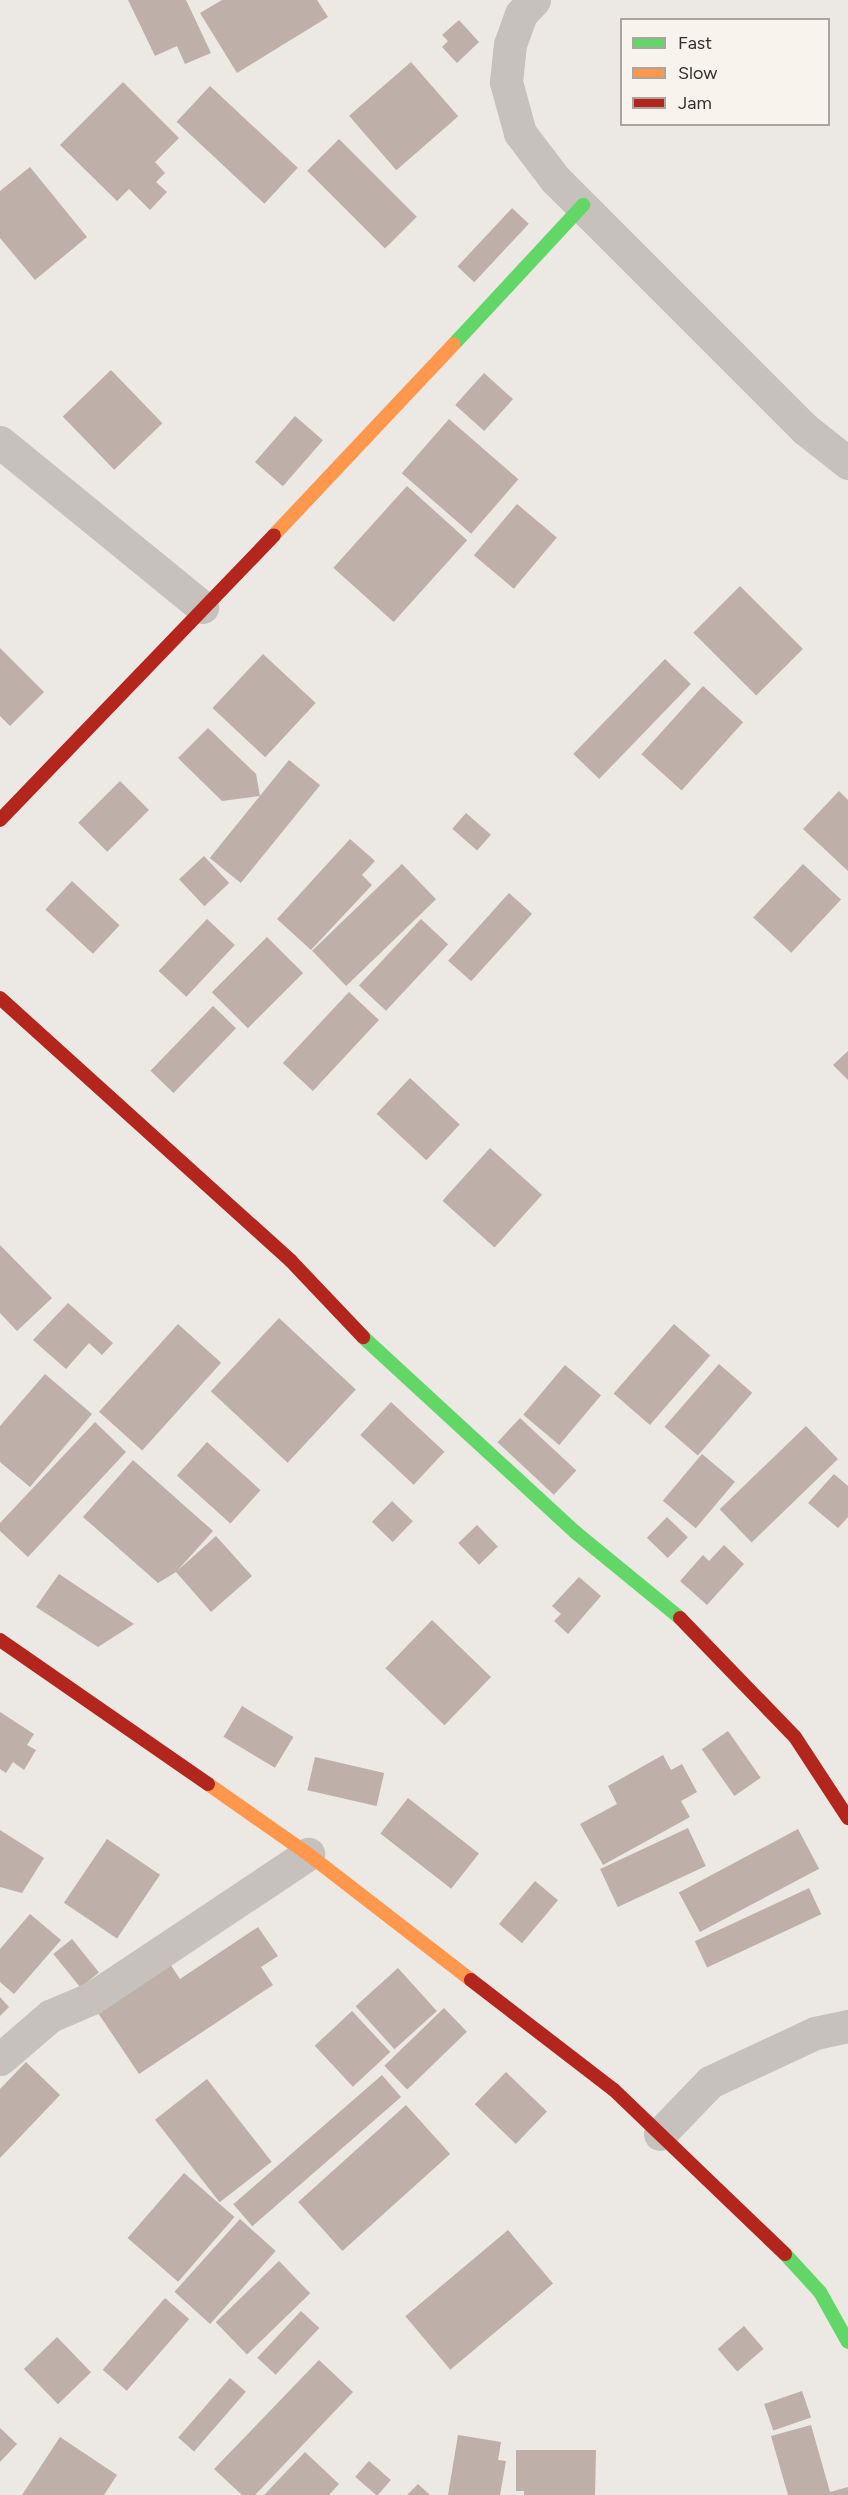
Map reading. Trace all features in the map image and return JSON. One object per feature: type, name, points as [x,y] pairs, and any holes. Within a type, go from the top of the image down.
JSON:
[{"type":"street","points":[[534,0],[521,14],[510,44],[506,82],[520,134],[555,179],[805,429],[848,463]]},
{"type":"street","points":[[0,820],[359,446],[583,205]]},
{"type":"street","points":[[0,442],[202,607]]},
{"type":"street","points":[[0,998],[291,1261],[357,1332],[550,1509],[674,1610],[706,1648],[795,1737],[848,1818]]},
{"type":"street","points":[[0,1640],[308,1854],[614,2090],[756,2223],[820,2292],[848,2342]]},
{"type":"street","points":[[0,2059],[50,2016],[92,1998],[308,1854]]},
{"type":"street","points":[[660,2133],[710,2082],[815,2033],[848,2026]]},
{"type":"building","points":[[128,0],[186,0],[211,53],[185,64],[177,46],[155,56]]},
{"type":"building","points":[[222,0],[317,0],[328,17],[237,73],[200,13]]},
{"type":"building","points":[[459,20],[479,42],[457,63],[442,47],[448,41],[442,35]]},
{"type":"building","points":[[411,62],[458,116],[396,170],[349,116]]},
{"type":"building","points":[[123,82],[179,138],[155,162],[165,173],[156,182],[167,192],[150,210],[129,189],[117,201],[60,145]]},
{"type":"building","points":[[210,86],[298,168],[264,204],[177,122]]},
{"type":"building","points":[[339,139],[417,217],[385,249],[307,171]]},
{"type":"building","points":[[30,167],[87,237],[35,280],[0,238],[0,191]]},
{"type":"building","points":[[512,208],[529,224],[474,282],[457,267]]},
{"type":"building","points":[[111,370],[162,423],[114,470],[63,417]]},
{"type":"building","points":[[484,373],[513,399],[484,431],[455,405]]},
{"type":"building","points":[[295,416],[323,440],[283,486],[255,462]]},
{"type":"building","points":[[449,419],[518,479],[471,534],[402,473]]},
{"type":"building","points":[[407,486],[467,540],[394,622],[333,568]]},
{"type":"building","points":[[517,504],[557,537],[514,589],[474,555]]},
{"type":"building","points":[[740,586],[803,649],[756,696],[693,633]]},
{"type":"building","points":[[0,648],[44,692],[10,726],[0,716]]},
{"type":"building","points":[[263,654],[316,703],[265,757],[213,708]]},
{"type":"building","points":[[665,659],[691,684],[599,779],[573,754]]},
{"type":"building","points":[[703,686],[743,722],[682,791],[641,754]]},
{"type":"building","points":[[208,728],[256,774],[260,796],[222,801],[178,758]]},
{"type":"building","points":[[289,760],[320,785],[241,883],[210,858]]},
{"type":"building","points":[[120,781],[149,810],[107,852],[78,823]]},
{"type":"building","points":[[839,791],[848,800],[848,871],[803,829]]},
{"type":"building","points":[[466,813],[491,835],[477,850],[452,829]]},
{"type":"building","points":[[350,839],[375,861],[362,875],[372,885],[311,950],[277,919]]},
{"type":"building","points":[[204,856],[229,883],[204,906],[179,879]]},
{"type":"building","points":[[402,864],[436,899],[346,986],[312,951]]},
{"type":"building","points":[[803,864],[841,899],[791,953],[753,917]]},
{"type":"building","points":[[72,881],[120,925],[93,954],[45,910]]},
{"type":"building","points":[[509,893],[532,914],[471,981],[448,961]]},
{"type":"building","points":[[207,919],[235,945],[186,997],[159,971]]},
{"type":"building","points":[[421,919],[448,944],[386,1011],[359,986]]},
{"type":"building","points":[[267,937],[303,973],[248,1028],[212,992]]},
{"type":"building","points":[[349,992],[379,1020],[313,1091],[283,1063]]},
{"type":"building","points":[[213,1006],[236,1028],[173,1093],[150,1071]]},
{"type":"building","points":[[848,1051],[848,1080],[833,1065]]},
{"type":"building","points":[[410,1078],[460,1124],[426,1160],[377,1114]]},
{"type":"building","points":[[490,1148],[542,1195],[495,1248],[442,1201]]},
{"type":"building","points":[[0,1245],[52,1298],[17,1331],[0,1313]]},
{"type":"building","points":[[68,1303],[113,1343],[102,1355],[89,1343],[66,1369],[33,1340]]},
{"type":"building","points":[[279,1318],[356,1390],[288,1463],[211,1391]]},
{"type":"building","points":[[178,1324],[221,1363],[142,1451],[99,1412]]},
{"type":"building","points":[[674,1324],[710,1355],[650,1425],[614,1393]]},
{"type":"building","points":[[719,1364],[752,1393],[698,1456],[665,1427]]},
{"type":"building","points":[[565,1365],[601,1395],[559,1445],[523,1415]]},
{"type":"building","points":[[45,1374],[92,1414],[30,1487],[0,1462],[0,1426]]},
{"type":"building","points":[[391,1402],[444,1452],[414,1485],[360,1435]]},
{"type":"building","points":[[520,1418],[576,1471],[554,1495],[497,1442]]},
{"type":"building","points":[[95,1422],[126,1452],[28,1557],[0,1531],[0,1523]]},
{"type":"building","points":[[806,1426],[838,1459],[752,1542],[720,1509]]},
{"type":"building","points":[[207,1442],[261,1490],[230,1524],[177,1475]]},
{"type":"building","points":[[702,1454],[735,1482],[696,1528],[663,1501]]},
{"type":"building","points":[[133,1460],[213,1531],[177,1571],[216,1536],[252,1576],[211,1612],[176,1572],[158,1583],[83,1517]]},
{"type":"building","points":[[834,1474],[848,1486],[848,1517],[838,1528],[808,1503]]},
{"type":"building","points":[[392,1501],[413,1521],[393,1542],[372,1522]]},
{"type":"building","points":[[667,1517],[688,1537],[668,1558],[647,1538]]},
{"type":"building","points":[[477,1525],[498,1547],[479,1565],[458,1543]]},
{"type":"building","points":[[724,1545],[744,1564],[707,1605],[680,1581],[703,1555],[709,1561]]},
{"type":"building","points":[[59,1574],[134,1624],[98,1647],[36,1607]]},
{"type":"building","points":[[579,1577],[601,1596],[568,1634],[554,1621],[561,1614],[552,1606]]},
{"type":"building","points":[[432,1620],[491,1677],[444,1725],[385,1668]]},
{"type":"building","points":[[242,1706],[293,1737],[275,1768],[223,1737]]},
{"type":"building","points":[[0,1712],[34,1734],[27,1745],[36,1750],[24,1770],[13,1762],[6,1773],[0,1769]]},
{"type":"building","points":[[728,1731],[761,1778],[734,1796],[702,1749]]},
{"type":"building","points":[[663,1755],[671,1770],[682,1764],[697,1792],[681,1801],[690,1817],[603,1865],[580,1824],[617,1804],[608,1786]]},
{"type":"building","points":[[315,1757],[384,1773],[377,1806],[307,1790]]},
{"type":"building","points":[[408,1798],[479,1853],[451,1889],[380,1833]]},
{"type":"building","points":[[688,1828],[706,1866],[618,1907],[600,1869]]},
{"type":"building","points":[[798,1829],[819,1869],[700,1932],[679,1892]]},
{"type":"building","points":[[0,1830],[44,1858],[22,1893],[0,1887]]},
{"type":"building","points":[[107,1839],[160,1875],[117,1939],[64,1903]]},
{"type":"building","points":[[535,1881],[558,1900],[522,1943],[499,1924]]},
{"type":"building","points":[[809,1888],[821,1914],[707,1968],[695,1941]]},
{"type":"building","points":[[30,1914],[61,1940],[14,1994],[0,1982],[0,1949]]},
{"type":"building","points":[[258,1927],[278,1956],[261,1967],[273,1985],[139,2074],[98,2013],[170,1964],[180,1979]]},
{"type":"building","points":[[72,1939],[99,1972],[80,1988],[53,1954]]},
{"type":"building","points":[[398,1968],[437,2011],[394,2049],[356,2006]]},
{"type":"building","points":[[0,1997],[9,2007],[0,2016]]},
{"type":"building","points":[[444,2008],[467,2032],[407,2089],[384,2066]]},
{"type":"building","points":[[352,2011],[390,2052],[353,2087],[315,2046]]},
{"type":"building","points":[[26,2062],[60,2095],[0,2158],[0,2089]]},
{"type":"building","points":[[506,2072],[547,2112],[516,2144],[475,2104]]},
{"type":"building","points":[[382,2075],[401,2097],[252,2226],[233,2204]]},
{"type":"building","points":[[207,2079],[272,2162],[220,2202],[155,2120]]},
{"type":"building","points":[[406,2105],[450,2154],[342,2251],[298,2202]]},
{"type":"building","points":[[184,2173],[235,2217],[178,2282],[128,2238]]},
{"type":"building","points":[[240,2219],[276,2251],[210,2324],[174,2292]]},
{"type":"building","points":[[508,2230],[553,2284],[450,2370],[405,2316]]},
{"type":"building","points":[[279,2261],[310,2293],[247,2355],[216,2322]]},
{"type":"building","points":[[165,2298],[189,2319],[127,2391],[103,2370]]},
{"type":"building","points":[[301,2311],[319,2328],[276,2375],[257,2358]]},
{"type":"building","points":[[744,2326],[764,2349],[737,2372],[718,2349]]},
{"type":"building","points":[[57,2337],[91,2372],[58,2404],[24,2369]]},
{"type":"building","points":[[319,2360],[353,2392],[255,2495],[242,2495],[214,2469]]},
{"type":"building","points":[[230,2378],[246,2392],[194,2451],[178,2438]]},
{"type":"building","points":[[802,2391],[811,2417],[773,2430],[764,2404]]},
{"type":"building","points":[[811,2425],[830,2492],[848,2487],[848,2495],[788,2495],[771,2436]]},
{"type":"building","points":[[0,2428],[17,2444],[0,2462]]},
{"type":"building","points":[[458,2435],[501,2442],[498,2460],[506,2461],[500,2495],[448,2495]]},
{"type":"building","points":[[60,2437],[117,2475],[104,2495],[22,2495]]},
{"type":"building","points":[[516,2450],[596,2450],[595,2495],[524,2495],[524,2491],[516,2491]]},
{"type":"building","points":[[305,2452],[339,2484],[329,2495],[264,2495]]},
{"type":"building","points":[[369,2461],[391,2480],[376,2495],[355,2477]]},
{"type":"building","points":[[418,2484],[430,2495],[407,2495]]},
{"type":"traffic: fast","points":[[454,344],[583,205]]},
{"type":"traffic: fast","points":[[363,1337],[575,1532],[680,1618]]},
{"type":"traffic: fast","points":[[785,2254],[820,2292],[848,2342]]},
{"type":"traffic: slow","points":[[274,535],[454,344]]},
{"type":"traffic: slow","points":[[208,1784],[308,1854],[471,1980]]},
{"type":"traffic: jam","points":[[0,820],[274,535]]},
{"type":"traffic: jam","points":[[0,998],[291,1261],[363,1337]]},
{"type":"traffic: jam","points":[[680,1618],[795,1737],[848,1818]]},
{"type":"traffic: jam","points":[[0,1640],[208,1784]]},
{"type":"traffic: jam","points":[[471,1980],[614,2090],[785,2254]]}]
